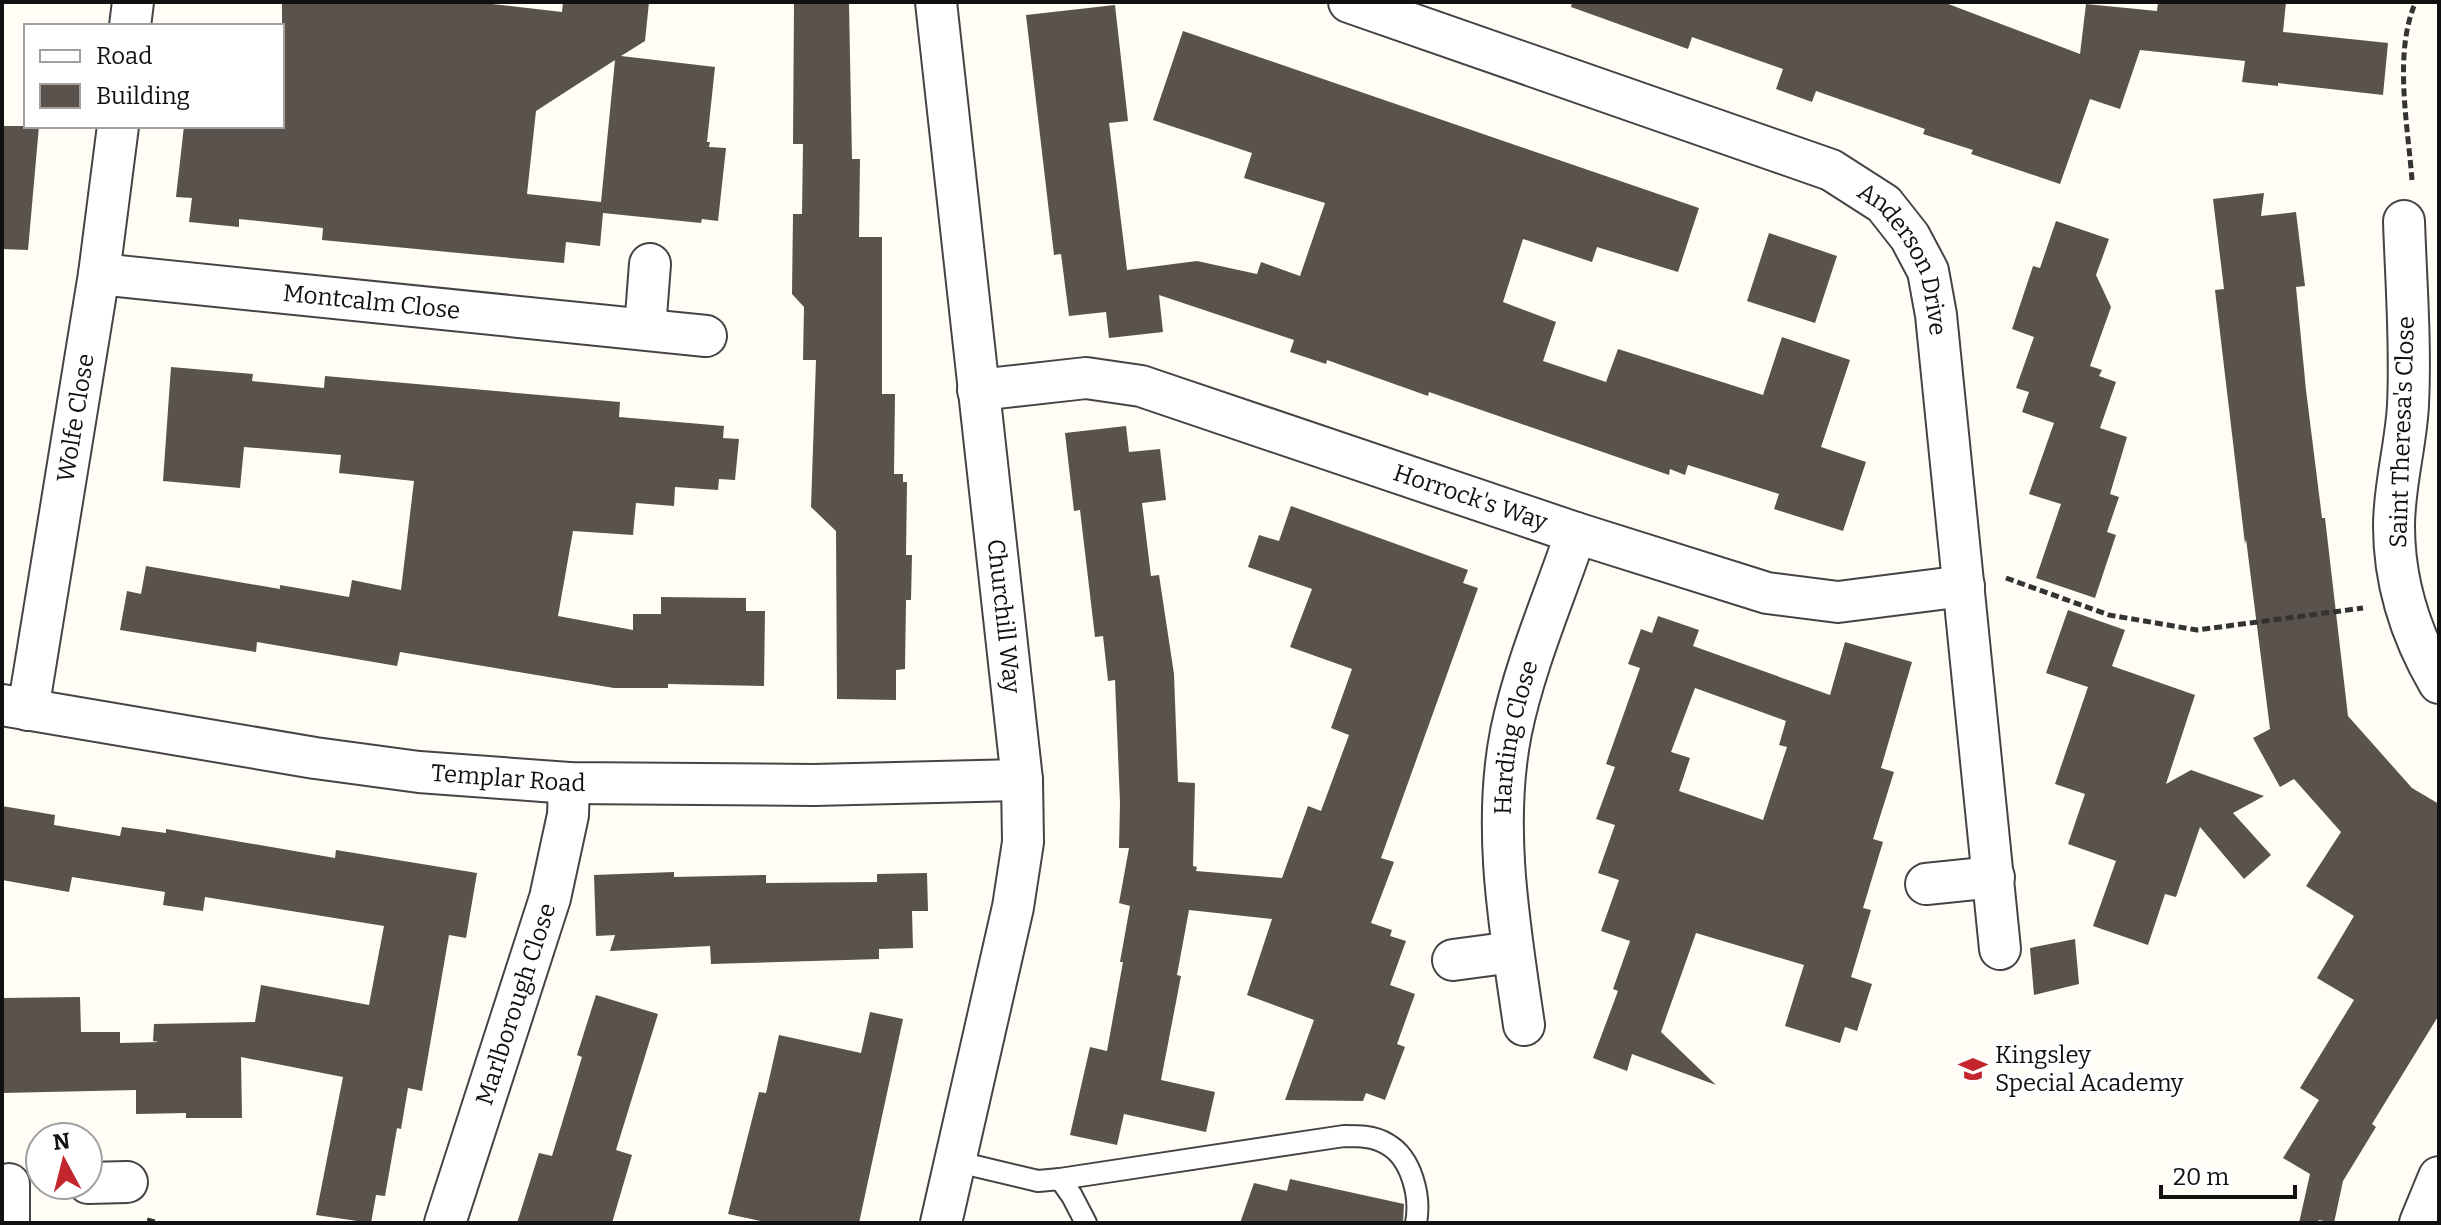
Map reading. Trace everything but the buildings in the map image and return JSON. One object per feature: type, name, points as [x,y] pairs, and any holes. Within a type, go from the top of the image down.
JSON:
[{"type":"street","points":[[130,24],[133,2]]},
{"type":"street","name":"Churchill Way","points":[[936,2],[1022,780],[1023,842],[1013,907],[941,1223]]},
{"type":"street","name":"Anderson Drive","points":[[1349,2],[1831,170],[1884,204],[1910,237],[1928,271],[1936,315],[2000,949]]},
{"type":"street","name":"Wolfe Close","points":[[15,707],[99,274],[118,128]]},
{"type":"street","name":"Saint Theresa's Close","points":[[2404,221],[2409,379],[2394,526],[2403,602],[2414,636],[2439,683]]},
{"type":"street","points":[[645,329],[650,264]]},
{"type":"street","name":"Montcalm Close","points":[[99,274],[706,336]]},
{"type":"street","name":"Horrock's Way","points":[[978,390],[1086,378],[1141,386],[1576,533],[1767,593],[1838,602],[1963,581]]},
{"type":"street","name":"Harding Close","points":[[1524,1025],[1513,952],[1503,827],[1511,732],[1526,676],[1576,533]]},
{"type":"street","name":"Templar Road","points":[[15,707],[315,758],[419,772],[569,783],[814,785],[1022,780]]},
{"type":"street","name":"Marlborough Close","points":[[445,1223],[550,898],[568,815],[569,783]]},
{"type":"street","points":[[1926,884],[1994,877]]},
{"type":"street","points":[[1453,960],[1513,952]]},
{"type":"street","points":[[2420,1223],[2439,1177]]},
{"type":"street","points":[[9,1223],[17,1184]]},
{"type":"lane","points":[[954,1161],[1038,1181],[1344,1136],[1367,1136],[1389,1144],[1406,1162],[1414,1186],[1418,1214],[1416,1223]]},
{"type":"lane","points":[[1060,1179],[1086,1223]]},
{"type":"path","points":[[2404,221],[2414,207],[2404,67],[2409,19],[2414,6]]},
{"type":"path","points":[[1963,581],[1991,572],[2109,615],[2197,630],[2403,602]]},
{"type":"place","name":"Kingsley Special Academy","points":[[1973,1069]]}]
